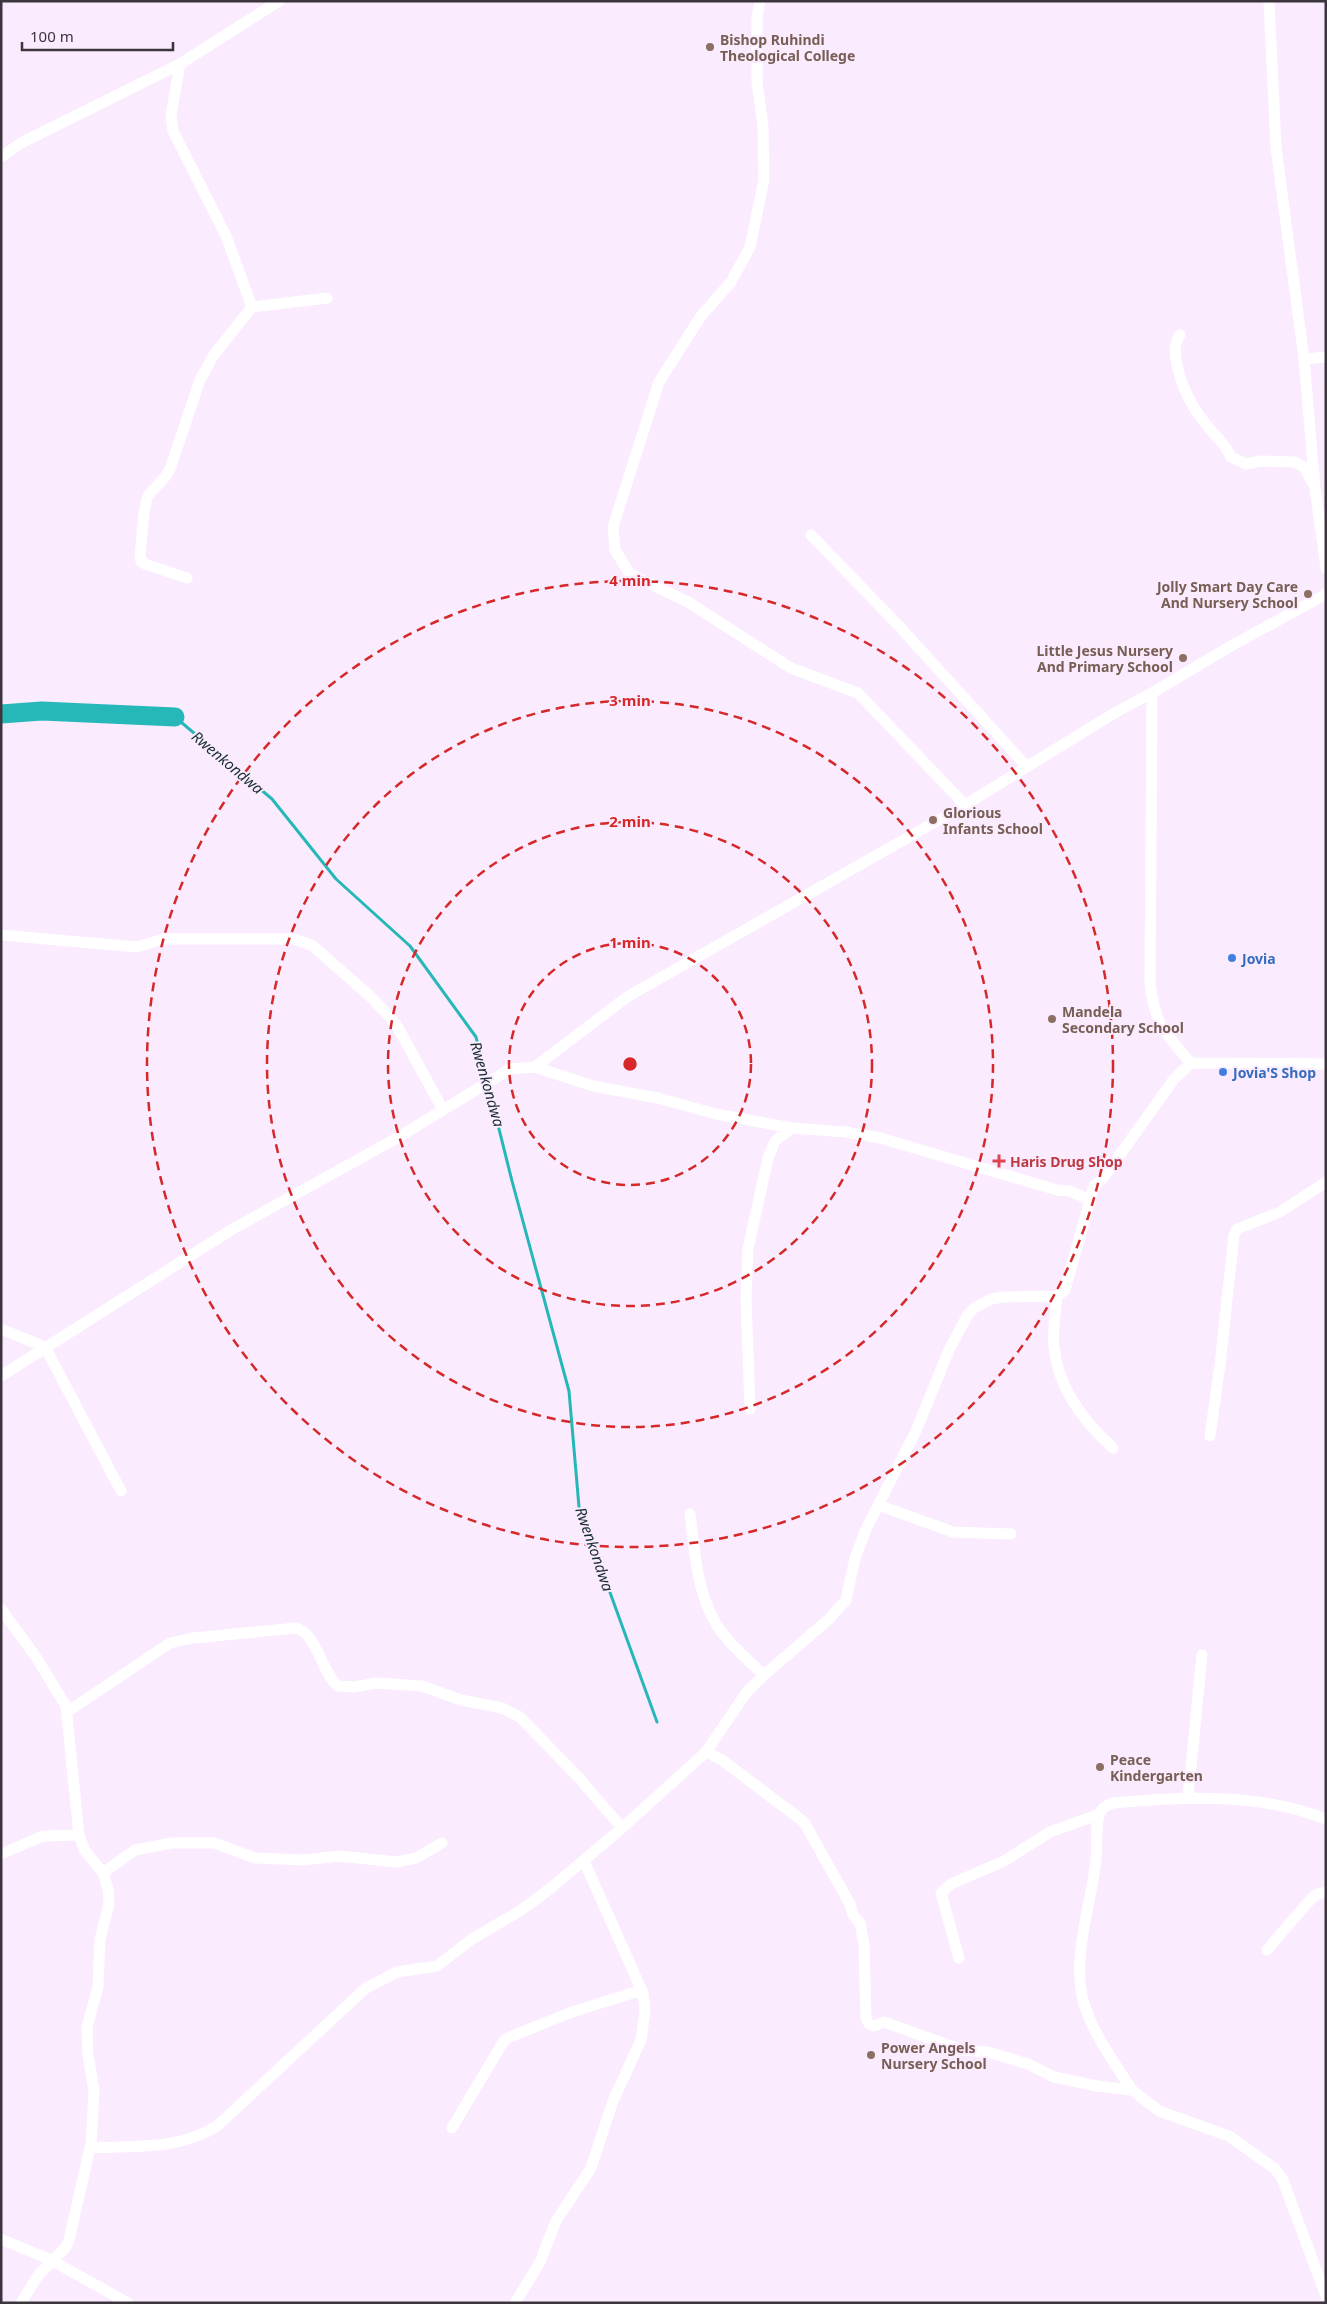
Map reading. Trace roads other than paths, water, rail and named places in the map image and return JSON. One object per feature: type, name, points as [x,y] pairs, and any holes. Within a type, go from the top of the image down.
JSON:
[{"type":"street","points":[[1,157],[21,144],[180,64],[279,1]]},
{"type":"street","points":[[760,1],[757,17],[757,81],[763,127],[764,180],[750,247],[731,282],[700,316],[659,382],[613,527],[616,550],[630,574],[688,602],[791,668],[858,693],[965,805]]},
{"type":"street","points":[[1269,1],[1276,148],[1304,359],[1315,488],[1326,568]]},
{"type":"street","points":[[180,64],[171,115],[173,130],[226,236],[252,308]]},
{"type":"street","points":[[187,578],[149,566],[141,561],[145,503],[151,492],[162,482],[170,469],[190,407],[206,368],[252,308],[326,298]]},
{"type":"street","points":[[1180,335],[1175,344],[1175,355],[1184,389],[1195,410],[1226,446],[1231,457],[1246,464],[1261,461],[1299,464],[1304,468],[1315,488]]},
{"type":"street","points":[[1304,359],[1326,357]]},
{"type":"street","points":[[811,535],[899,626],[1027,768]]},
{"type":"street","points":[[535,1067],[627,996],[965,805],[1116,712],[1152,694],[1231,646],[1326,594]]},
{"type":"street","points":[[1152,694],[1150,982],[1153,1006],[1158,1022],[1191,1063]]},
{"type":"street","points":[[1,935],[137,947],[163,939],[283,938],[303,941],[313,946],[390,1016],[421,1067],[442,1110]]},
{"type":"street","points":[[90,2148],[172,2144],[202,2135],[217,2126],[366,1988],[397,1972],[437,1966],[472,1939],[520,1912],[622,1828],[706,1752],[746,1693],[829,1619],[846,1600],[860,1543],[916,1431],[949,1350],[966,1316],[974,1308],[991,1299],[1004,1296],[1057,1296],[1065,1290],[1068,1285],[1094,1186],[1104,1177],[1174,1079],[1191,1063],[1326,1064]]},
{"type":"street","points":[[1,1376],[231,1230],[397,1138],[510,1069],[535,1067],[593,1086],[658,1098],[716,1114],[792,1128],[846,1132],[880,1138],[1058,1190],[1070,1191],[1090,1200]]},
{"type":"street","points":[[750,1408],[746,1299],[748,1249],[768,1158],[775,1141],[792,1128]]},
{"type":"street","points":[[1210,1436],[1220,1365],[1234,1235],[1237,1229],[1280,1212],[1326,1182]]},
{"type":"street","points":[[1057,1296],[1053,1345],[1061,1375],[1079,1412],[1096,1433],[1113,1448]]},
{"type":"street","points":[[1,1329],[45,1347],[121,1491]]},
{"type":"street","points":[[878,1505],[963,1534],[1011,1534]]},
{"type":"street","points":[[690,1514],[697,1569],[714,1620],[732,1645],[764,1675]]},
{"type":"street","points":[[1,1609],[36,1657],[62,1698],[67,1712],[79,1835],[85,1851],[103,1873],[108,1889],[108,1914],[100,1939],[98,1987],[87,2027],[94,2106],[90,2148],[66,2247],[51,2260],[30,2287],[21,2303]]},
{"type":"street","points":[[67,1712],[170,1642],[193,1638],[301,1629],[309,1637],[328,1675],[338,1686],[354,1687],[377,1682],[422,1686],[461,1700],[511,1711],[520,1717],[565,1763],[622,1828]]},
{"type":"street","points":[[1188,1797],[1202,1655]]},
{"type":"street","points":[[706,1752],[722,1760],[804,1822],[813,1836],[850,1904],[854,1916],[860,1923],[864,1945],[866,2018],[869,2024],[874,2026],[884,2022],[962,2050],[988,2052],[1028,2064],[1054,2077],[1097,2086],[1132,2090]]},
{"type":"street","points":[[1326,1819],[1278,1805],[1188,1797],[1106,1806],[1100,1814],[1096,1859],[1081,1954],[1081,1984],[1084,2001],[1093,2025],[1107,2052],[1132,2090],[1159,2111],[1230,2136],[1274,2168],[1285,2184],[1326,2296]]},
{"type":"street","points":[[959,1958],[940,1893],[951,1884],[1004,1861],[1050,1832],[1100,1814]]},
{"type":"street","points":[[1,1854],[43,1836],[79,1835]]},
{"type":"street","points":[[103,1873],[135,1850],[172,1843],[214,1843],[255,1858],[304,1860],[339,1856],[389,1862],[407,1861],[416,1858],[442,1843]]},
{"type":"street","points":[[516,2303],[540,2262],[556,2221],[591,2168],[613,2101],[641,2040],[645,2011],[642,1990],[584,1860]]},
{"type":"street","points":[[1267,1950],[1310,1900],[1317,1894],[1326,1892]]},
{"type":"street","points":[[452,2128],[505,2039],[572,2012],[642,1990]]},
{"type":"street","points":[[1,2239],[51,2260],[128,2303]]},
{"type":"waterway","name":"Rwenkondwa","points":[[1,714],[42,711],[175,717]]},
{"type":"waterway","name":"Rwenkondwa","points":[[175,717],[272,799],[336,879],[410,946],[476,1037],[512,1181],[569,1391],[579,1507],[657,1722]]},
{"type":"place","name":"Bishop Ruhindi Theological College","points":[[710,47]]},
{"type":"place","name":"Jolly Smart Day Care And Nursery School","points":[[1308,594]]},
{"type":"place","name":"Little Jesus Nursery And Primary School","points":[[1183,658]]},
{"type":"place","name":"Glorious Infants School","points":[[933,820]]},
{"type":"place","name":"Jovia","points":[[1232,958]]},
{"type":"place","name":"Mandela Secondary School","points":[[1052,1019]]},
{"type":"place","name":"Jovia'S Shop","points":[[1223,1072]]},
{"type":"place","name":"Haris Drug Shop","points":[[999,1161]]},
{"type":"place","name":"Peace Kindergarten","points":[[1100,1767]]},
{"type":"place","name":"Power Angels Nursery School","points":[[871,2055]]}]
